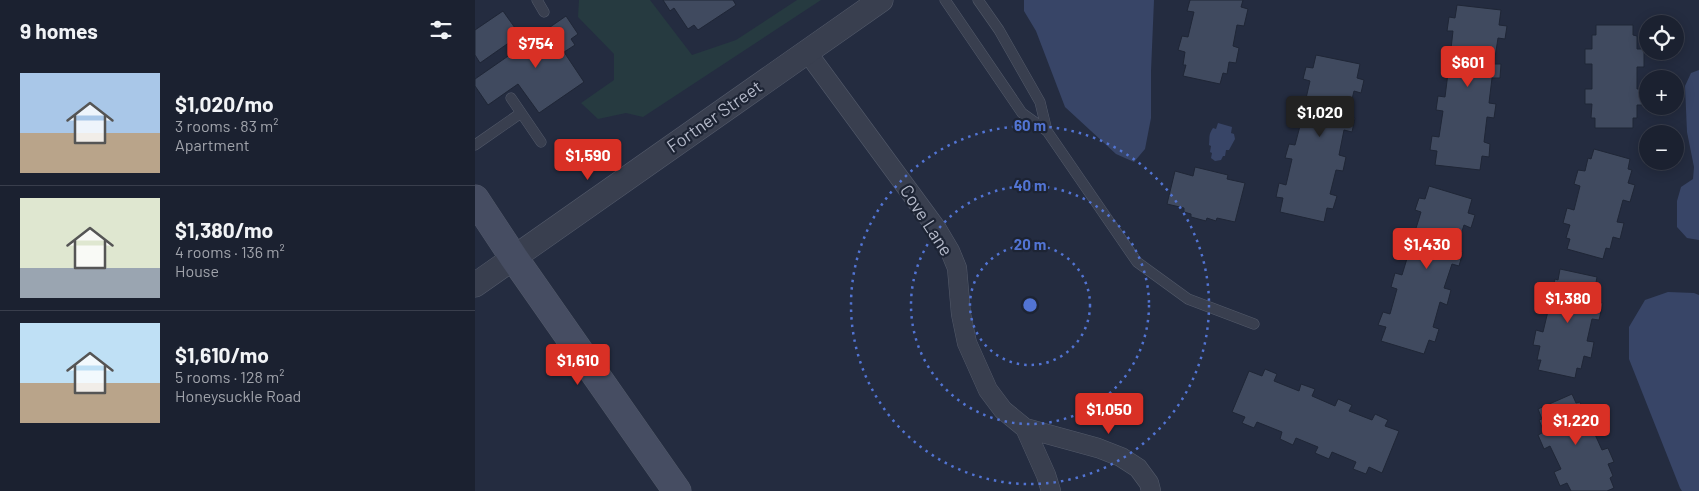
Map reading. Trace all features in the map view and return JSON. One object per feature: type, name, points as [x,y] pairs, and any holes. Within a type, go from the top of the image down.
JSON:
[{"type":"main road","points":[[475,199],[677,491]]},
{"type":"street","name":"Fortner Street","points":[[475,285],[881,0]]},
{"type":"street","name":"Cove Lane","points":[[807,52],[942,237],[950,251],[957,268],[961,314],[967,343],[988,390],[1003,410],[1025,428],[1097,448],[1121,457],[1139,468],[1149,483],[1151,491]]},
{"type":"street","name":"Cove Lane","points":[[1025,428],[1051,491]]},
{"type":"lane","points":[[537,0],[544,12]]},
{"type":"lane","points":[[945,0],[1022,113],[1047,131],[1137,262],[1188,299],[1254,324]]},
{"type":"lane","points":[[978,0],[999,30],[1040,102],[1047,131]]},
{"type":"lane","points":[[511,98],[541,142]]},
{"type":"lane","points":[[475,145],[521,114]]},
{"type":"shaded area","points":[[579,0],[650,0],[692,55],[736,40],[797,0],[821,0],[643,117],[626,113],[598,119],[581,103],[614,80],[614,54],[578,17]]},
{"type":"water","points":[[1024,0],[1154,0],[1151,118],[1145,149],[1134,162],[1116,154],[1065,107],[1036,31],[1024,11]]},
{"type":"water","points":[[1699,70],[1699,240],[1687,238],[1677,227],[1677,201],[1681,187],[1693,179],[1694,167],[1687,132],[1685,86],[1691,73]]},
{"type":"water","points":[[1218,123],[1232,127],[1231,133],[1234,134],[1235,139],[1229,150],[1226,150],[1225,156],[1221,160],[1215,161],[1211,158],[1209,136],[1213,128],[1216,129]]},
{"type":"water","points":[[1668,292],[1694,293],[1699,295],[1699,491],[1682,491],[1680,488],[1629,359],[1629,327],[1645,300]]},
{"type":"building","points":[[663,0],[733,0],[736,5],[698,30],[694,25],[688,29],[674,8],[670,11]]},
{"type":"building","points":[[1190,0],[1243,0],[1241,7],[1248,9],[1244,26],[1237,25],[1233,46],[1239,48],[1236,63],[1229,62],[1227,74],[1223,73],[1220,84],[1183,76],[1186,65],[1183,65],[1185,52],[1178,50],[1182,36],[1188,37],[1194,12],[1187,11]]},
{"type":"building","points":[[1457,5],[1501,10],[1499,25],[1507,26],[1505,39],[1498,38],[1494,64],[1501,64],[1500,78],[1492,78],[1489,103],[1496,104],[1494,118],[1487,117],[1484,142],[1490,144],[1489,157],[1482,156],[1480,170],[1435,165],[1437,151],[1430,150],[1432,136],[1439,137],[1443,111],[1436,110],[1438,96],[1445,97],[1448,73],[1441,72],[1442,58],[1450,58],[1453,31],[1447,31],[1449,17],[1455,18]]},
{"type":"building","points":[[503,11],[520,35],[480,63],[475,55],[475,30]]},
{"type":"building","points":[[566,16],[578,34],[571,39],[575,45],[564,52],[584,82],[539,113],[518,84],[488,105],[475,86],[475,79]]},
{"type":"building","points":[[1596,25],[1633,25],[1633,35],[1637,36],[1639,60],[1644,60],[1644,67],[1637,67],[1639,105],[1637,105],[1637,118],[1633,118],[1633,128],[1595,128],[1595,118],[1591,118],[1592,104],[1585,104],[1585,89],[1592,89],[1592,64],[1585,64],[1585,49],[1592,49],[1592,35],[1596,35]]},
{"type":"building","points":[[1316,55],[1360,64],[1357,78],[1364,80],[1361,93],[1354,91],[1348,116],[1355,118],[1352,132],[1344,130],[1339,155],[1346,157],[1343,171],[1336,170],[1330,194],[1337,196],[1333,209],[1327,208],[1324,222],[1280,212],[1283,198],[1276,197],[1279,183],[1286,185],[1292,159],[1285,158],[1289,144],[1295,145],[1301,122],[1294,120],[1297,106],[1304,107],[1310,81],[1303,79],[1306,67],[1313,68]]},
{"type":"building","points":[[1594,149],[1630,159],[1628,169],[1632,170],[1628,183],[1635,185],[1630,202],[1623,200],[1617,222],[1624,223],[1620,239],[1613,237],[1610,249],[1606,248],[1603,259],[1567,249],[1570,239],[1566,238],[1570,225],[1563,223],[1567,208],[1574,210],[1580,186],[1574,184],[1578,170],[1585,171],[1588,158],[1591,159]]},
{"type":"building","points":[[1195,167],[1228,175],[1227,179],[1245,183],[1235,222],[1217,218],[1216,221],[1207,218],[1206,221],[1191,217],[1191,214],[1184,212],[1184,208],[1167,204],[1175,171],[1193,176]]},
{"type":"building","points":[[1429,186],[1472,199],[1468,213],[1475,215],[1471,228],[1464,225],[1456,250],[1463,252],[1459,266],[1452,264],[1444,288],[1451,290],[1447,305],[1440,302],[1433,327],[1439,329],[1435,342],[1429,340],[1424,354],[1381,341],[1386,327],[1378,325],[1383,312],[1390,314],[1397,289],[1391,287],[1395,273],[1402,275],[1409,252],[1402,250],[1406,236],[1413,238],[1421,212],[1415,210],[1419,198],[1425,199]]},
{"type":"building","points":[[1560,269],[1597,277],[1595,288],[1599,288],[1596,302],[1603,303],[1599,320],[1592,319],[1587,341],[1594,342],[1591,358],[1584,356],[1581,369],[1577,368],[1575,378],[1538,370],[1541,360],[1537,360],[1540,346],[1533,345],[1536,330],[1543,332],[1549,307],[1542,305],[1545,291],[1552,292],[1555,279],[1558,280]]},
{"type":"building","points":[[1265,369],[1277,374],[1274,381],[1299,391],[1301,384],[1315,389],[1312,396],[1335,406],[1338,399],[1352,405],[1349,411],[1372,420],[1375,414],[1388,420],[1385,426],[1399,431],[1382,473],[1369,467],[1366,474],[1353,469],[1356,462],[1332,452],[1329,459],[1315,453],[1318,447],[1296,438],[1293,445],[1280,439],[1282,432],[1257,422],[1254,428],[1242,423],[1245,417],[1232,412],[1249,371],[1262,376]]},
{"type":"building","points":[[1572,394],[1576,403],[1580,402],[1585,414],[1592,411],[1599,427],[1593,430],[1602,450],[1608,448],[1614,462],[1608,464],[1613,476],[1610,478],[1614,488],[1607,491],[1571,491],[1567,483],[1560,486],[1554,472],[1561,469],[1550,446],[1544,449],[1538,435],[1544,432],[1539,420],[1542,419],[1538,409]]}]
